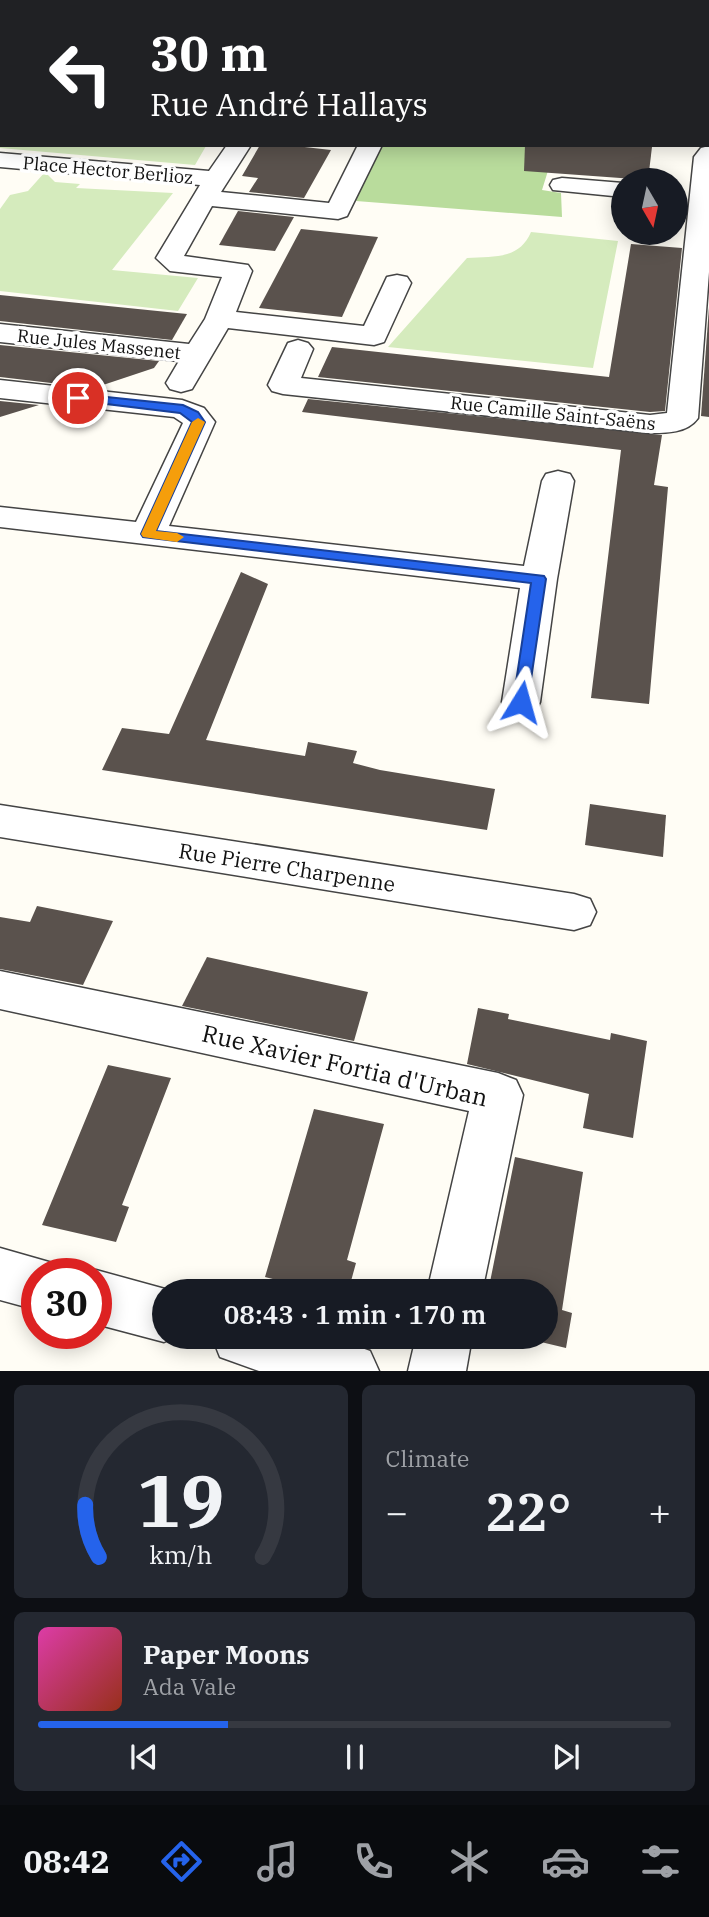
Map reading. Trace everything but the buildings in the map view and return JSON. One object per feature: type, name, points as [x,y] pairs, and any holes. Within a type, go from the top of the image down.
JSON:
[{"type":"street","name":"Place Hector Berlioz","points":[[181,383],[219,318],[238,271],[180,265],[169,258],[238,147]]},
{"type":"street","name":"Place Hector Berlioz","points":[[0,160],[210,188],[338,211],[369,147]]},
{"type":"street","name":"Rue Camille Saint-Saëns","points":[[298,349],[283,385],[650,425],[668,424],[682,418],[690,195],[709,153]]},
{"type":"street","points":[[562,185],[611,189]]},
{"type":"street","points":[[219,318],[374,336],[397,284]]},
{"type":"street","name":"Rue Jules Massenet","points":[[0,333],[198,354]]},
{"type":"street","points":[[0,389],[183,409],[194,415],[199,422],[148,534]]},
{"type":"street","points":[[521,702],[539,579],[558,481]]},
{"type":"street","points":[[0,517],[539,579]]},
{"type":"street","name":"Rue Pierre Charpenne","points":[[0,821],[574,912]]},
{"type":"street","name":"Rue Xavier Fortia d'Urban","points":[[0,990],[498,1095],[457,1279]]},
{"type":"street","points":[[0,1274],[21,1279]]},
{"type":"street","points":[[112,1301],[152,1311]]},
{"type":"street","points":[[279,1349],[350,1371]]},
{"type":"street","points":[[436,1371],[441,1349]]},
{"type":"green space","points":[[0,147],[205,147],[195,165]]},
{"type":"green space","points":[[377,147],[555,147],[542,190],[561,193],[562,217],[356,201]]},
{"type":"green space","points":[[45,172],[55,182],[80,184],[76,188],[173,193],[112,270],[198,278],[178,311],[0,291],[0,209],[10,195],[28,191]]},
{"type":"green space","points":[[531,232],[611,240],[611,245],[617,245],[593,368],[388,347],[467,258],[505,255],[520,248]]},
{"type":"slow traffic","points":[[177,537],[148,534],[198,422]]},
{"type":"route","points":[[78,398],[183,409],[194,415],[199,422],[148,534],[539,579],[521,702]]}]
